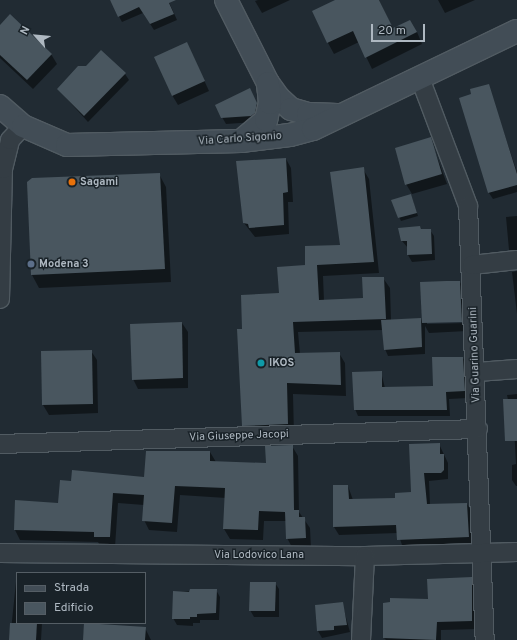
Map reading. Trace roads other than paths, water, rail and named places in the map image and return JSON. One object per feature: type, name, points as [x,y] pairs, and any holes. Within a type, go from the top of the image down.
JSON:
[{"type":"street","points":[[226,0],[268,83],[291,110],[308,114],[338,116]]},
{"type":"street","name":"Via Carlo Sigonio","points":[[0,106],[23,126],[67,146],[241,141],[290,135],[313,129],[517,31]]},
{"type":"street","name":"Via Guarino Guarini","points":[[420,78],[468,206],[477,372],[485,640]]},
{"type":"street","points":[[241,141],[266,120],[270,103],[268,83]]},
{"type":"street","points":[[0,299],[3,169],[10,140],[23,126]]},
{"type":"street","points":[[472,265],[517,260]]},
{"type":"street","points":[[477,372],[517,370]]},
{"type":"street","name":"Via Giuseppe Jacopi","points":[[0,444],[478,429]]},
{"type":"street","name":"Via Lodovico Lana","points":[[0,553],[365,556],[517,552]]},
{"type":"street","points":[[361,640],[365,556]]},
{"type":"place","name":"Sagami","points":[[72,182]]},
{"type":"place","name":"Modena 3","points":[[31,264]]},
{"type":"place","name":"IKOS","points":[[261,363]]}]
